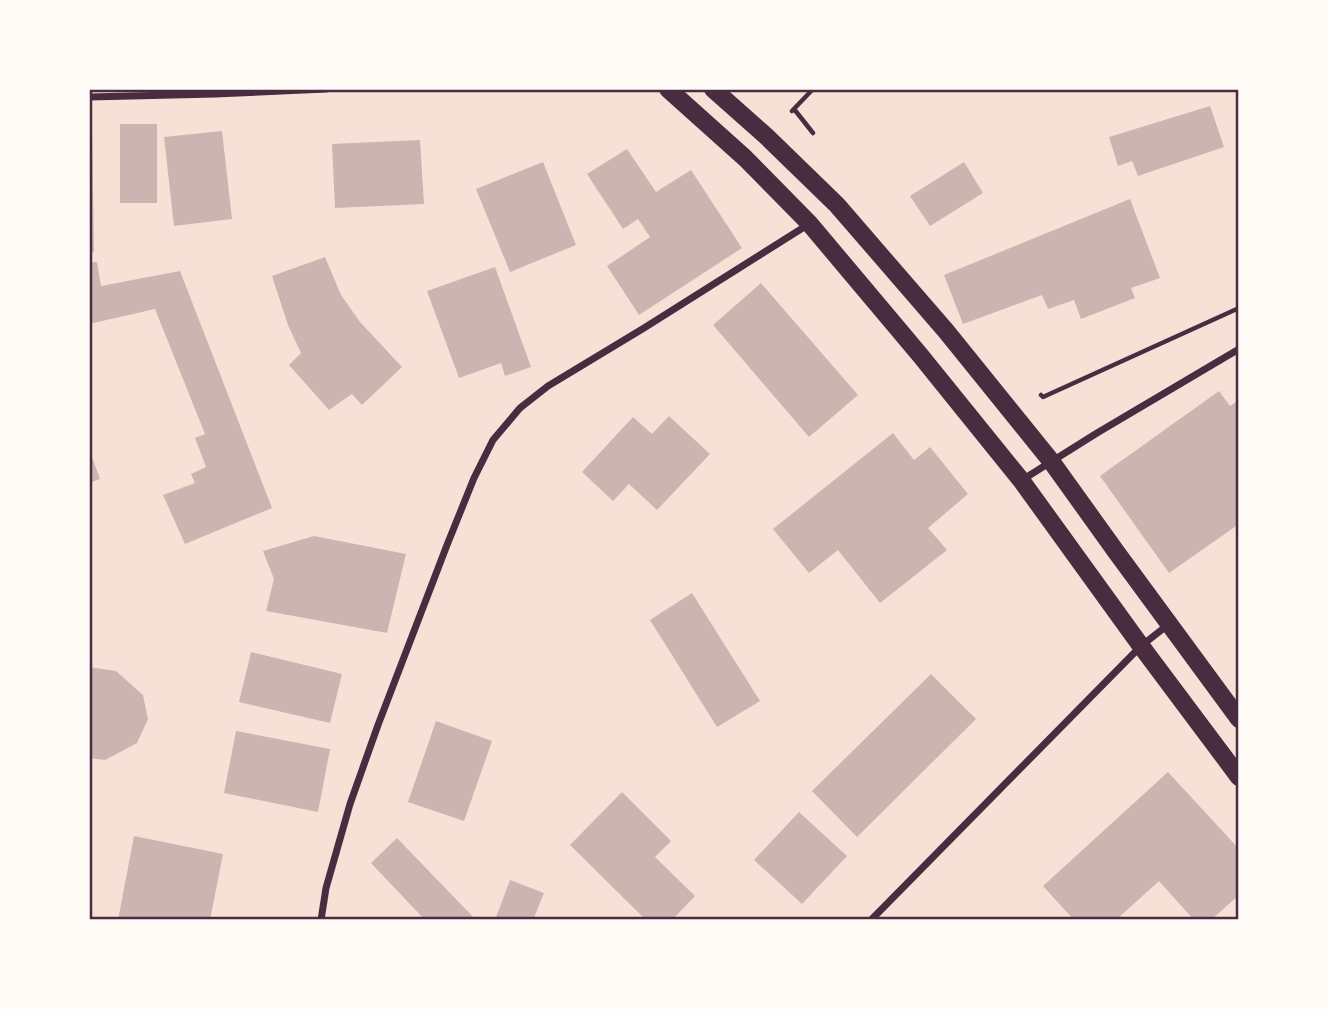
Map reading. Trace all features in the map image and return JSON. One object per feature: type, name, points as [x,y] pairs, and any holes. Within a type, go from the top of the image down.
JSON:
[{"type":"main road","points":[[668,89],[809,223],[920,355],[1021,480],[1239,777]]},
{"type":"main road","points":[[713,89],[837,205],[946,331],[1051,461],[1239,719]]},
{"type":"street","points":[[89,97],[326,89]]},
{"type":"street","points":[[321,920],[326,888],[350,804],[373,738],[447,545],[474,478],[493,440],[520,408],[548,386],[809,223]]},
{"type":"street","points":[[1021,480],[1239,349]]},
{"type":"street","points":[[871,920],[1141,646],[1169,624]]},
{"type":"path","points":[[794,109],[819,141]]},
{"type":"path","points":[[1033,388],[1043,397],[1239,308]]},
{"type":"building","points":[[1210,106],[1224,147],[1138,176],[1132,161],[1118,166],[1109,137]]},
{"type":"building","points":[[120,124],[157,124],[157,203],[120,203]]},
{"type":"building","points":[[89,130],[92,130],[94,252],[89,252]]},
{"type":"building","points":[[222,131],[232,219],[174,226],[164,137]]},
{"type":"building","points":[[420,140],[424,204],[335,208],[332,144]]},
{"type":"building","points":[[627,149],[656,192],[691,170],[742,248],[639,315],[607,266],[650,237],[638,219],[623,229],[587,174]]},
{"type":"building","points":[[543,162],[576,245],[510,272],[476,189]]},
{"type":"building","points":[[964,162],[983,193],[930,226],[910,196]]},
{"type":"building","points":[[1130,199],[1160,278],[1131,288],[1135,298],[1081,319],[1074,300],[1048,309],[1042,295],[963,324],[944,275]]},
{"type":"building","points":[[325,257],[341,295],[360,322],[402,367],[362,405],[352,394],[329,410],[289,365],[301,353],[288,325],[272,276]]},
{"type":"building","points":[[97,262],[101,286],[180,271],[272,508],[185,544],[163,495],[195,483],[191,474],[206,467],[195,438],[205,434],[155,309],[89,324],[89,263]]},
{"type":"building","points":[[495,267],[531,367],[505,376],[501,363],[459,378],[427,291]]},
{"type":"building","points":[[761,283],[858,395],[809,437],[713,325]]},
{"type":"building","points":[[1219,391],[1230,406],[1239,400],[1239,524],[1169,573],[1100,476]]},
{"type":"building","points":[[669,416],[710,454],[657,510],[629,484],[613,501],[582,472],[633,417],[652,434]]},
{"type":"building","points":[[893,433],[914,460],[930,447],[968,494],[928,528],[947,550],[880,603],[838,550],[809,573],[773,529]]},
{"type":"building","points":[[89,449],[100,479],[89,483]]},
{"type":"building","points":[[314,536],[406,554],[387,633],[266,611],[274,579],[263,551]]},
{"type":"building","points":[[692,593],[760,701],[717,727],[650,620]]},
{"type":"building","points":[[251,652],[342,674],[330,723],[239,702]]},
{"type":"building","points":[[89,667],[116,671],[143,695],[148,719],[137,743],[105,760],[89,758]]},
{"type":"building","points":[[931,674],[976,719],[857,837],[812,791]]},
{"type":"building","points":[[436,721],[492,741],[464,821],[408,802]]},
{"type":"building","points":[[236,731],[330,749],[318,812],[224,793]]},
{"type":"building","points":[[1168,772],[1239,849],[1239,895],[1211,920],[1194,920],[1159,881],[1116,920],[1074,920],[1043,886]]},
{"type":"building","points":[[622,792],[671,841],[655,857],[695,896],[672,920],[646,920],[570,845]]},
{"type":"building","points":[[799,812],[847,856],[802,904],[754,860]]},
{"type":"building","points":[[134,836],[223,854],[210,920],[118,920]]},
{"type":"building","points":[[397,838],[476,920],[425,920],[371,863]]},
{"type":"building","points":[[510,880],[544,893],[533,920],[495,920]]}]
